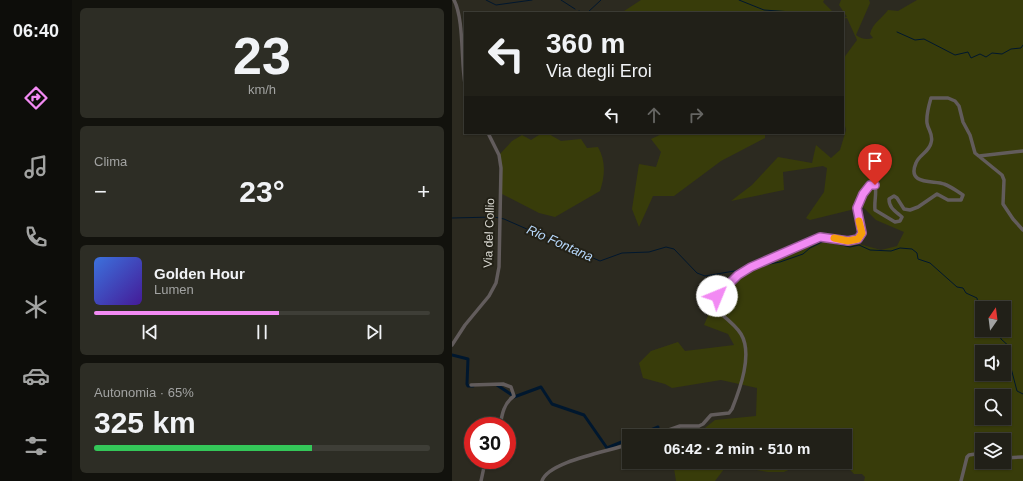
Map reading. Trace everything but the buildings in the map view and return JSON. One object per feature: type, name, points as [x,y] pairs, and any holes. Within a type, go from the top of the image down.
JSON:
[{"type":"street","points":[[454,0],[457,5],[460,25],[464,72]]},
{"type":"street","points":[[672,429],[680,426],[699,426],[703,424],[711,415],[729,413],[732,409],[746,361],[744,341],[737,328],[714,308],[714,302],[717,296],[738,275],[751,267],[820,237],[848,241],[858,239],[862,233],[857,208],[863,194],[870,185],[875,185],[876,190],[874,203],[875,210],[895,222],[900,222],[902,217],[891,208],[889,203],[889,199],[894,196],[898,198],[904,209],[910,210],[937,194],[948,200],[961,200],[963,195],[943,183],[928,183],[920,180],[914,168],[916,162],[932,143],[932,136],[927,122],[931,98],[948,98],[955,101],[959,106],[963,122],[970,135],[975,153],[1002,175],[1004,180],[1003,204],[1013,220],[1023,230]]},
{"type":"street","name":"Via del Collio","points":[[452,345],[489,296],[496,283],[499,267],[501,168],[499,155],[488,134]]},
{"type":"street","points":[[979,156],[1023,151]]},
{"type":"street","points":[[471,385],[503,384],[511,386],[514,396],[509,399],[503,410],[502,417]]},
{"type":"street","points":[[542,481],[547,473],[581,457],[622,446]]},
{"type":"street","points":[[961,481],[967,457],[975,454]]},
{"type":"street","points":[[1011,458],[1023,457]]},
{"type":"street","points":[[481,481],[484,469]]},
{"type":"green space","points":[[641,0],[824,0],[823,2],[833,12],[623,12]]},
{"type":"green space","points":[[841,0],[869,0],[870,3],[856,35],[869,39],[873,38],[870,34],[871,30],[888,10],[898,11],[917,0],[1023,0],[1023,481],[864,481],[865,477],[862,474],[854,474],[849,469],[852,469],[852,429],[704,429],[715,420],[756,416],[757,388],[721,380],[672,388],[665,384],[643,378],[639,363],[651,351],[678,342],[685,351],[734,345],[728,334],[704,325],[717,295],[739,275],[820,237],[848,241],[881,250],[897,246],[904,232],[876,220],[863,207],[810,220],[806,218],[824,192],[827,168],[823,166],[783,172],[784,190],[731,201],[752,185],[778,157],[812,163],[816,145],[831,158],[840,150],[846,130],[844,122],[844,58],[857,40],[847,18],[844,19],[844,17],[847,17],[839,5]]},
{"type":"green space","points":[[540,134],[549,134],[561,141],[581,139],[587,148],[598,147],[601,152],[604,169],[600,191],[555,217],[539,213],[502,194],[499,155],[512,141],[522,135],[531,140]]},
{"type":"green space","points":[[662,134],[765,134],[765,138],[721,161],[674,196],[653,196],[639,227],[632,209],[639,164],[656,167],[661,152],[651,139]]},
{"type":"green space","points":[[674,469],[724,469],[715,481],[676,481]]},
{"type":"green space","points":[[750,469],[790,469],[784,472],[768,472]]},
{"type":"waterway","points":[[486,0],[496,5],[532,0]]},
{"type":"waterway","points":[[561,0],[575,9]]},
{"type":"waterway","points":[[588,12],[601,0]]},
{"type":"waterway","points":[[739,0],[764,10],[792,12]]},
{"type":"waterway","points":[[897,32],[915,40],[924,39],[955,55],[968,52],[971,58],[980,54],[986,57],[992,53],[1002,54],[1011,49],[1021,48],[1023,45]]},
{"type":"waterway","name":"Rio Fontana","points":[[452,218],[494,217],[504,219],[600,261],[622,253],[649,252],[666,247],[674,249],[697,273],[705,276],[746,269]]},
{"type":"waterway","name":"Rio Fontana","points":[[759,266],[780,262],[803,254],[810,248],[824,241],[850,247],[859,245],[870,250],[891,251],[900,248],[912,249],[917,253],[918,259],[930,263],[957,287],[963,288],[966,293],[977,298],[978,301]]},
{"type":"waterway","name":"Rio Fontana","points":[[1000,337],[1011,348],[1011,368],[1017,391],[1023,394]]},
{"type":"waterway","points":[[452,355],[468,359],[467,384],[468,386],[473,386]]},
{"type":"waterway","points":[[497,385],[512,395]]},
{"type":"waterway","points":[[514,397],[541,387],[552,404],[584,415],[607,448],[622,442]]},
{"type":"waterway","points":[[653,429],[658,427]]},
{"type":"slow traffic","points":[[834,238],[848,241],[861,237],[862,229],[859,221]]},
{"type":"route","points":[[717,296],[738,275],[751,267],[820,237],[826,236],[848,241],[861,237],[862,229],[857,215],[857,208],[863,194],[870,185],[875,185]]}]
